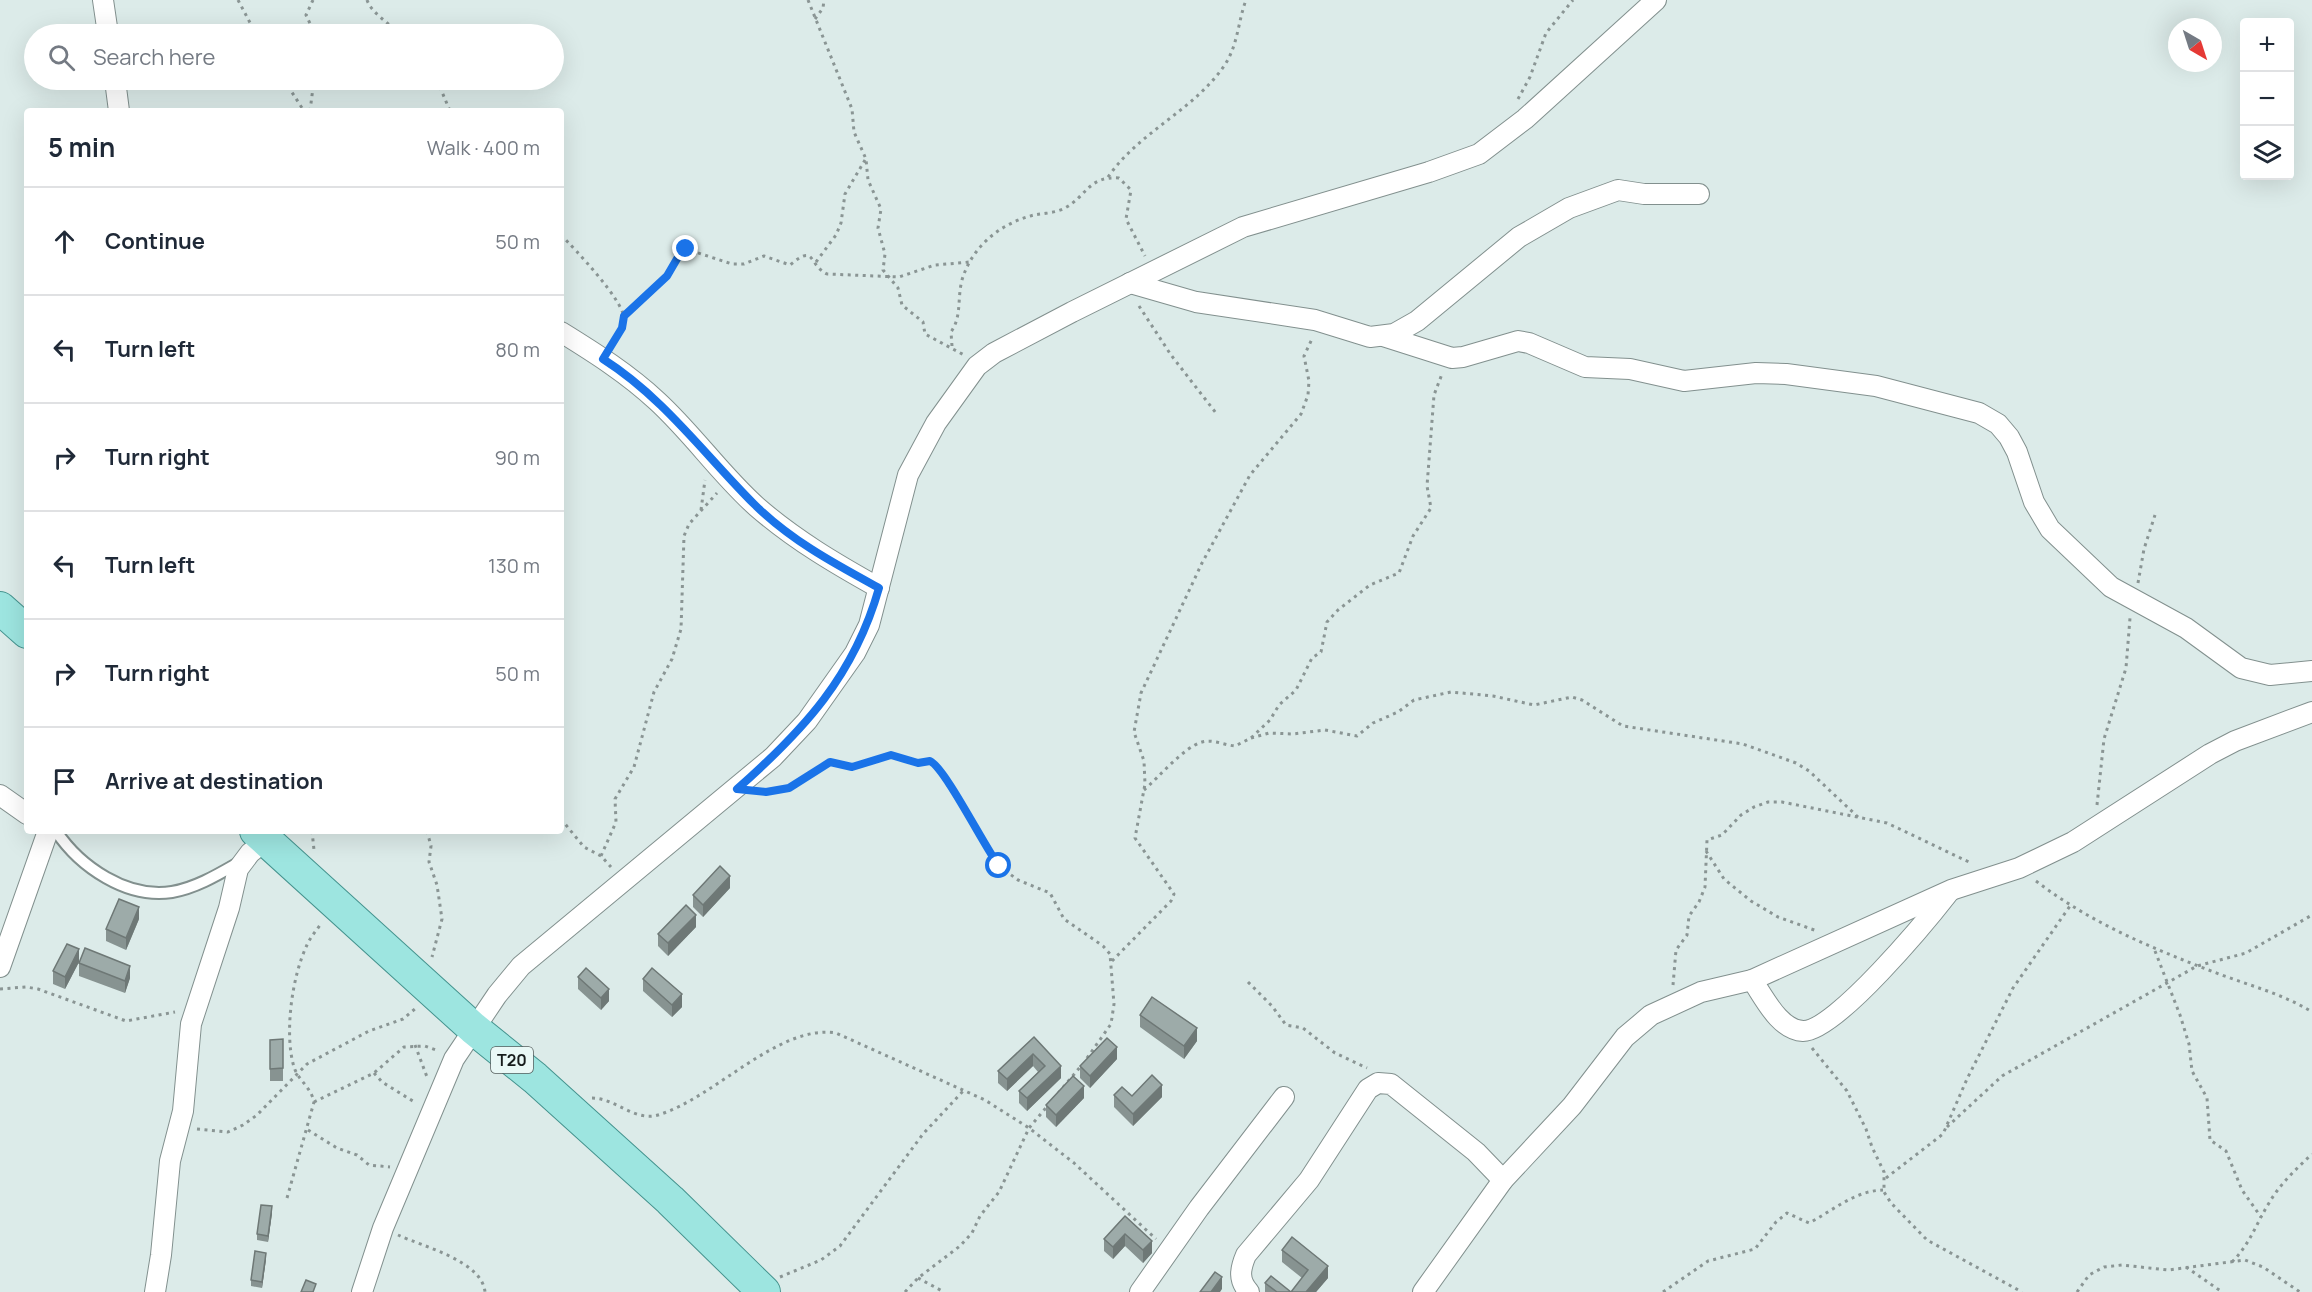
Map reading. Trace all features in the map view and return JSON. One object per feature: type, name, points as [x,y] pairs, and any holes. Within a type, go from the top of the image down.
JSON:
[{"type":"main road","points":[[0,608],[24,629]]},
{"type":"main road","name":"T20","points":[[261,835],[473,1028],[562,1103],[670,1200],[763,1290]]},
{"type":"street","points":[[104,0],[107,24]]},
{"type":"street","points":[[362,1292],[403,1177],[454,1059],[473,1028],[521,966],[737,789],[807,721],[835,684],[855,653],[868,625],[909,475],[936,423],[977,366],[994,353],[1155,269],[1243,227],[1430,172],[1479,154],[1534,112],[1656,0]]},
{"type":"street","points":[[116,90],[119,108]]},
{"type":"street","points":[[1125,286],[1196,302],[1290,315],[1370,337],[1383,336],[1404,330],[1520,237],[1569,208],[1618,190],[1644,194],[1699,194]]},
{"type":"street","points":[[564,334],[603,359],[657,401],[755,505],[786,532],[824,558],[879,588]]},
{"type":"street","points":[[1383,336],[1438,355],[1463,357],[1518,341],[1529,343],[1585,367],[1630,369],[1684,381],[1756,373],[1786,374],[1876,386],[1979,413],[1998,424],[2009,437],[2017,452],[2034,501],[2050,529],[2110,587],[2186,628],[2241,668],[2270,675],[2312,671]]},
{"type":"street","points":[[1423,1292],[1503,1180],[1572,1106],[1625,1037],[1651,1015],[1679,1000],[1752,980],[1951,890],[2019,868],[2093,830],[2210,754],[2235,741],[2312,712]]},
{"type":"street","points":[[0,795],[24,812]]},
{"type":"street","points":[[0,967],[47,834]]},
{"type":"street","points":[[155,1292],[170,1161],[180,1126],[189,1039],[195,1011],[211,966],[238,869],[261,835]]},
{"type":"street","points":[[1752,980],[1775,1014],[1789,1026],[1802,1031],[1823,1022],[1881,971],[1951,890]]},
{"type":"street","points":[[1249,1292],[1240,1277],[1240,1268],[1246,1255],[1308,1180],[1368,1089],[1378,1083],[1391,1084],[1476,1152],[1503,1180]]},
{"type":"street","points":[[1140,1292],[1168,1250],[1284,1097]]},
{"type":"lane","points":[[58,834],[68,849],[92,869],[135,891],[172,892],[204,882],[242,861]]},
{"type":"path","points":[[238,0],[251,24]]},
{"type":"path","points":[[310,24],[306,15],[313,0]]},
{"type":"path","points":[[367,0],[369,7],[389,24]]},
{"type":"path","points":[[808,0],[852,109],[854,132],[866,159],[868,180],[881,209],[879,238],[885,254],[882,266],[885,275],[898,288],[902,305],[923,322],[925,334],[952,347],[977,366]]},
{"type":"path","points":[[815,20],[823,8],[824,0]]},
{"type":"path","points":[[1108,177],[1131,147],[1199,95],[1224,66],[1236,41],[1246,0]]},
{"type":"path","points":[[1517,100],[1530,77],[1546,33],[1573,0]]},
{"type":"path","points":[[290,90],[302,108]]},
{"type":"path","points":[[310,108],[313,90]]},
{"type":"path","points":[[441,90],[449,108]]},
{"type":"path","points":[[816,262],[836,235],[841,223],[845,194],[866,159]]},
{"type":"path","points":[[952,347],[951,332],[958,322],[959,294],[970,262],[987,239],[1002,228],[1032,216],[1062,210],[1096,181],[1108,177],[1119,178],[1131,190],[1126,219],[1129,228],[1155,269]]},
{"type":"path","points":[[564,238],[594,271],[619,304],[624,316],[622,328],[603,359]]},
{"type":"path","points":[[624,316],[667,276],[681,252],[686,249],[732,264],[744,264],[764,256],[787,265],[805,255],[816,262],[822,272],[827,274],[899,277],[935,265],[970,262]]},
{"type":"path","points":[[1125,286],[1146,314],[1171,355],[1216,413]]},
{"type":"path","points":[[1112,961],[1171,901],[1174,894],[1135,838],[1144,790],[1144,761],[1136,742],[1134,725],[1147,678],[1202,563],[1250,475],[1301,414],[1308,395],[1309,381],[1304,356],[1307,345],[1330,325]]},
{"type":"path","points":[[1251,738],[1296,690],[1309,662],[1321,652],[1325,627],[1330,618],[1360,592],[1399,573],[1413,536],[1429,514],[1431,504],[1427,486],[1434,395],[1442,373],[1438,355]]},
{"type":"path","points":[[601,856],[616,822],[615,800],[634,767],[654,692],[678,643],[681,628],[684,536],[689,525],[729,477]]},
{"type":"path","points":[[2093,830],[2104,739],[2126,668],[2132,600],[2137,591],[2141,562],[2155,515]]},
{"type":"path","points":[[1144,790],[1191,748],[1202,742],[1219,742],[1235,746],[1269,733],[1293,734],[1325,730],[1357,736],[1373,723],[1398,712],[1414,700],[1451,692],[1493,696],[1534,705],[1572,697],[1582,700],[1623,726],[1743,744],[1796,763],[1809,771],[1858,817]]},
{"type":"path","points":[[737,789],[766,792],[789,788],[830,762],[852,767],[885,755],[918,763],[933,762],[999,866],[1018,880],[1050,892],[1064,919],[1107,949],[1112,961],[1114,1004],[1111,1024],[1096,1047],[1029,1128],[999,1192],[980,1216],[972,1233],[960,1246],[918,1278],[904,1292]]},
{"type":"path","points":[[1679,1000],[1672,980],[1674,962],[1678,946],[1687,935],[1689,916],[1702,897],[1707,840],[1722,835],[1741,815],[1768,802],[1858,817],[1904,830],[1994,875]]},
{"type":"path","points":[[564,823],[584,847],[601,856],[622,883]]},
{"type":"path","points":[[287,1198],[314,1102],[308,1086],[296,1073],[291,1056],[290,1018],[303,953],[322,921],[312,834]]},
{"type":"path","points":[[180,1126],[228,1132],[257,1115],[307,1064],[352,1039],[403,1019],[420,1003],[429,987],[432,953],[442,919],[437,885],[430,868],[431,846],[428,834]]},
{"type":"path","points":[[1706,851],[1724,879],[1751,901],[1778,917],[1841,938]]},
{"type":"path","points":[[2019,868],[2070,906],[2112,930],[2197,966],[2295,1001],[2312,1012]]},
{"type":"path","points":[[1885,1179],[1938,1140],[1947,1127],[1967,1079],[2013,988],[2070,906]]},
{"type":"path","points":[[1947,1127],[2002,1076],[2197,966],[2246,953],[2312,915]]},
{"type":"path","points":[[2155,949],[2189,1044],[2192,1071],[2207,1098],[2210,1140],[2213,1145],[2226,1151],[2242,1190],[2261,1217]]},
{"type":"path","points":[[1248,982],[1272,1006],[1286,1025],[1303,1028],[1335,1053],[1372,1070],[1391,1084]]},
{"type":"path","points":[[0,989],[26,987],[38,989],[126,1021],[154,1014],[195,1011]]},
{"type":"path","points":[[1802,1031],[1810,1047],[1850,1097],[1866,1129],[1885,1179],[1883,1190],[1886,1197],[1920,1234],[2022,1292]]},
{"type":"path","points":[[562,1103],[597,1098],[638,1114],[657,1116],[707,1093],[772,1050],[812,1033],[825,1032],[846,1037],[985,1100],[1029,1128],[1074,1163],[1168,1250]]},
{"type":"path","points":[[314,1102],[374,1073],[404,1047],[415,1045],[439,1051],[454,1059]]},
{"type":"path","points":[[415,1045],[434,1104]]},
{"type":"path","points":[[374,1073],[398,1092],[434,1104]]},
{"type":"path","points":[[763,1290],[786,1274],[821,1260],[840,1246],[923,1134],[964,1090]]},
{"type":"path","points":[[307,1130],[337,1148],[357,1155],[369,1165],[388,1167],[403,1177]]},
{"type":"path","points":[[2232,1262],[2249,1243],[2261,1217],[2284,1181],[2312,1154]]},
{"type":"path","points":[[1663,1292],[1708,1261],[1755,1249],[1786,1213],[1809,1223],[1849,1199],[1866,1192],[1883,1190]]},
{"type":"path","points":[[383,1228],[470,1266],[484,1281],[485,1292]]},
{"type":"path","points":[[2077,1292],[2098,1268],[2122,1265],[2168,1270],[2245,1260],[2263,1267],[2300,1292]]},
{"type":"path","points":[[2186,1267],[2222,1292]]},
{"type":"path","points":[[918,1278],[944,1292]]},
{"type":"building","points":[[720,866],[730,876],[703,905],[693,895]]},
{"type":"building","points":[[119,899],[139,907],[126,938],[106,929]]},
{"type":"building","points":[[686,905],[696,915],[668,943],[658,934]]},
{"type":"building","points":[[67,944],[79,949],[65,977],[53,971]]},
{"type":"building","points":[[85,948],[130,966],[125,981],[79,963]]},
{"type":"building","points":[[586,968],[609,989],[601,998],[578,977]]},
{"type":"building","points":[[652,968],[682,994],[672,1005],[643,979]]},
{"type":"building","points":[[1152,997],[1197,1028],[1184,1046],[1140,1015]]},
{"type":"building","points":[[1034,1037],[1061,1066],[1027,1098],[1019,1091],[1045,1066],[1033,1054],[1007,1079],[998,1071]]},
{"type":"building","points":[[1107,1038],[1117,1047],[1090,1076],[1080,1066]]},
{"type":"building","points":[[283,1039],[283,1068],[270,1069],[270,1040]]},
{"type":"building","points":[[1152,1075],[1162,1085],[1133,1114],[1114,1095],[1122,1087],[1132,1096]]},
{"type":"building","points":[[1073,1076],[1084,1086],[1056,1115],[1046,1105]]},
{"type":"building","points":[[261,1205],[272,1206],[268,1236],[257,1234]]},
{"type":"building","points":[[1125,1216],[1152,1241],[1143,1250],[1125,1234],[1113,1247],[1104,1239]]},
{"type":"building","points":[[1292,1237],[1328,1266],[1306,1292],[1291,1292],[1308,1270],[1282,1250]]},
{"type":"building","points":[[255,1251],[266,1253],[262,1282],[251,1280]]},
{"type":"building","points":[[1215,1272],[1222,1277],[1211,1292],[1200,1292]]},
{"type":"building","points":[[1271,1276],[1291,1292],[1277,1292],[1265,1283]]},
{"type":"building","points":[[306,1280],[316,1284],[313,1292],[301,1292]]},
{"type":"route","points":[[686,249],[681,252],[667,276],[624,316],[616,342],[603,359],[657,401],[755,505],[786,532],[824,558],[879,588],[868,625],[855,653],[835,684],[807,721],[773,757],[737,789],[766,792],[789,788],[799,784],[830,762],[852,767],[885,755],[910,762],[930,761],[943,773],[969,820],[999,866]]}]
